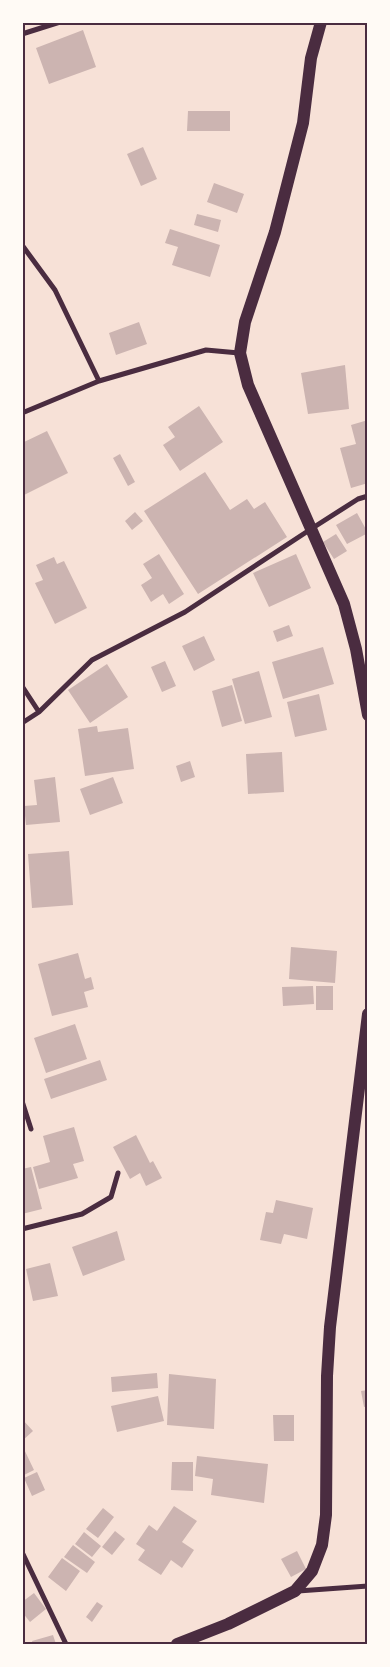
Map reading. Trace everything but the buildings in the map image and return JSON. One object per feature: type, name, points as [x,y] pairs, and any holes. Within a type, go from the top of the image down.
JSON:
[{"type":"main road","points":[[322,22],[311,58],[303,123],[275,232],[245,322],[240,353],[248,385],[344,604],[356,649],[368,715]]},
{"type":"main road","points":[[177,1644],[228,1624],[295,1591],[312,1571],[322,1545],[326,1515],[327,1376],[330,1327],[368,1014]]},
{"type":"street","points":[[22,34],[60,22]]},
{"type":"street","points":[[22,245],[55,290],[99,381]]},
{"type":"street","points":[[22,413],[99,381],[206,350],[240,353]]},
{"type":"street","points":[[22,723],[39,712],[92,660],[185,612],[358,499],[368,496]]},
{"type":"street","points":[[22,686],[39,712]]},
{"type":"street","points":[[22,1101],[31,1129]]},
{"type":"street","points":[[22,1229],[82,1214],[111,1197],[118,1173]]},
{"type":"street","points":[[22,1552],[66,1644]]},
{"type":"street","points":[[295,1591],[368,1586]]}]
